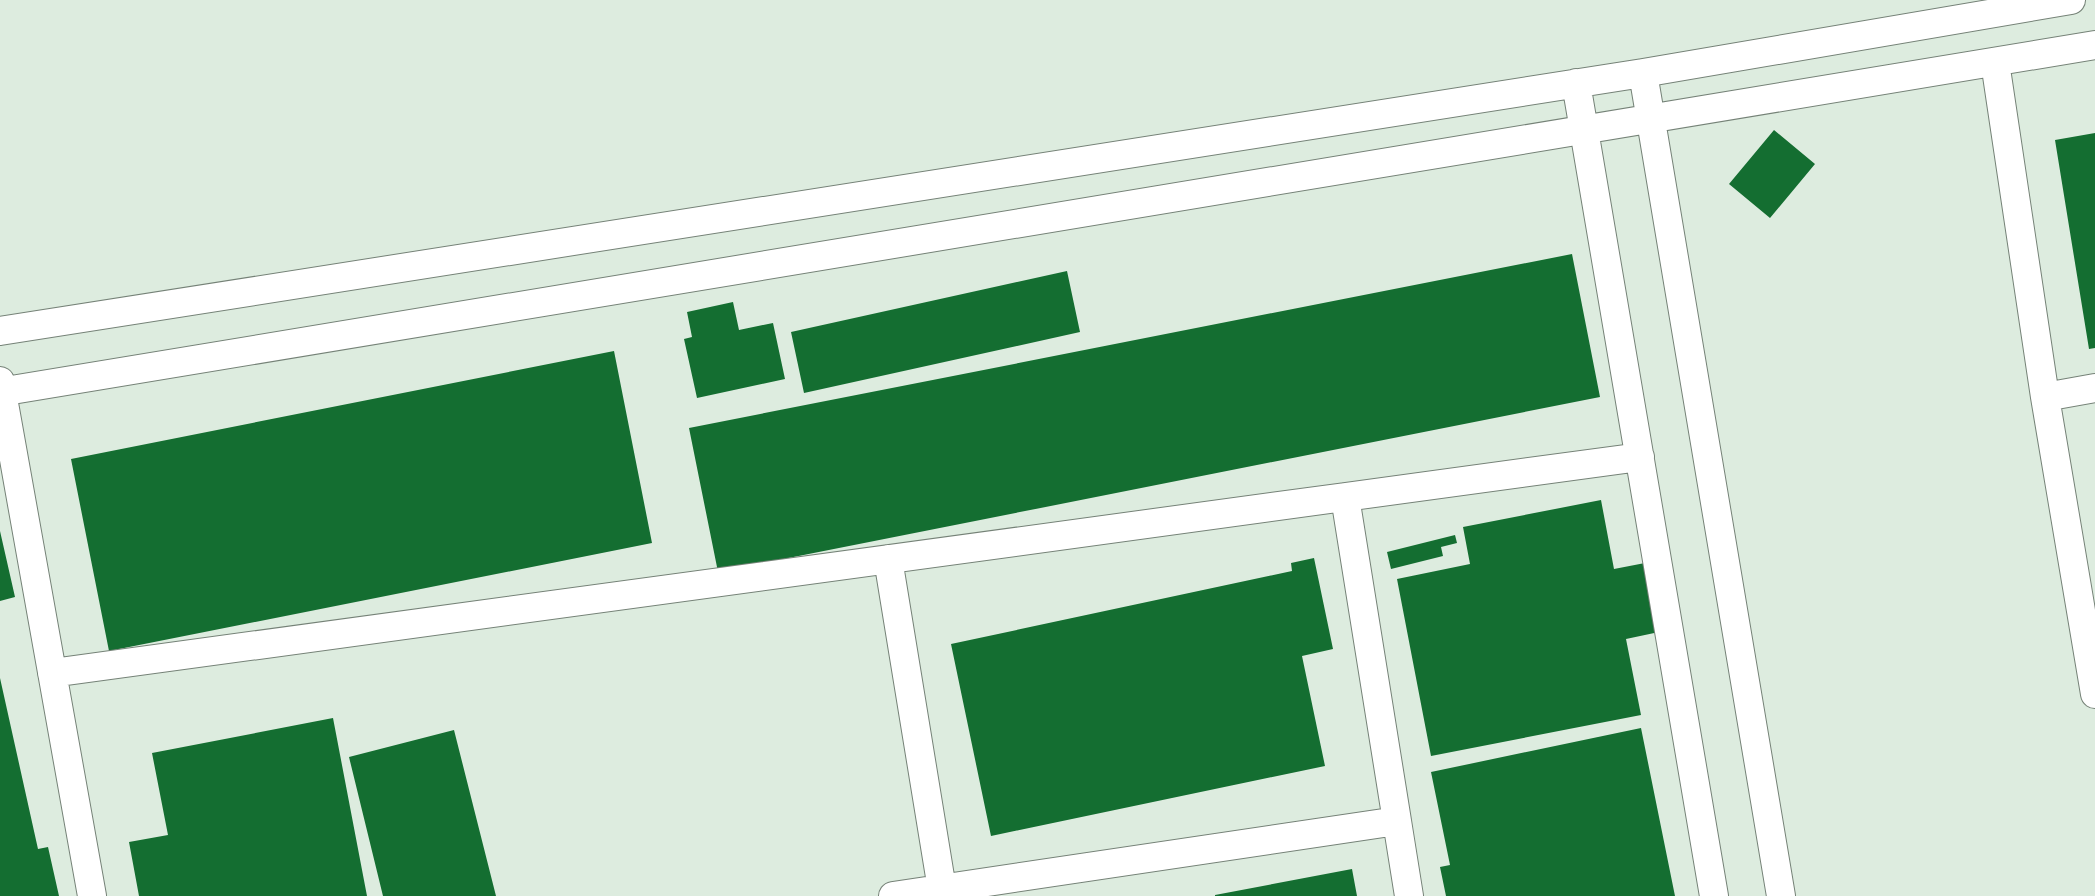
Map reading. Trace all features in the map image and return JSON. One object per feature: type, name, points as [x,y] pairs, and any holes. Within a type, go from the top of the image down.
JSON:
[{"type":"street","points":[[0,331],[1643,73],[2071,0]]},
{"type":"street","points":[[92,896],[1,388],[2095,45]]},
{"type":"street","points":[[1995,62],[2045,397],[2095,694]]},
{"type":"street","points":[[1643,73],[1781,896]]},
{"type":"street","points":[[1576,83],[1714,896]]},
{"type":"street","points":[[2045,397],[2095,388]]},
{"type":"street","points":[[52,673],[1640,457]]},
{"type":"street","points":[[1345,497],[1410,896]]},
{"type":"street","points":[[888,559],[942,889]]},
{"type":"street","points":[[892,896],[1398,821]]},
{"type":"building","points":[[1774,130],[1815,164],[1770,218],[1729,184]]},
{"type":"building","points":[[2095,133],[2095,348],[2089,349],[2055,140]]},
{"type":"building","points":[[1572,254],[1600,397],[718,572],[689,428]]},
{"type":"building","points":[[1067,271],[1080,332],[804,393],[791,332]]},
{"type":"building","points":[[733,302],[739,330],[773,323],[785,379],[697,398],[684,339],[692,337],[687,312]]},
{"type":"building","points":[[614,351],[652,543],[109,651],[71,459]]},
{"type":"building","points":[[1601,500],[1614,569],[1645,563],[1659,632],[1626,639],[1641,715],[1431,756],[1397,579],[1470,564],[1463,527]]},
{"type":"building","points":[[0,531],[15,597],[0,601]]},
{"type":"building","points":[[1455,535],[1457,543],[1441,547],[1443,556],[1391,569],[1387,552]]},
{"type":"building","points":[[1314,558],[1333,649],[1302,656],[1325,766],[991,836],[951,644],[1292,571],[1291,563]]},
{"type":"building","points":[[0,678],[38,849],[48,847],[59,896],[0,896]]},
{"type":"building","points":[[333,718],[367,896],[139,896],[129,842],[168,835],[152,753]]},
{"type":"building","points":[[1641,728],[1675,896],[1446,896],[1440,867],[1450,865],[1431,772]]},
{"type":"building","points":[[454,730],[496,896],[383,896],[349,757]]},
{"type":"building","points":[[1352,869],[1357,896],[1215,896],[1215,895]]}]
